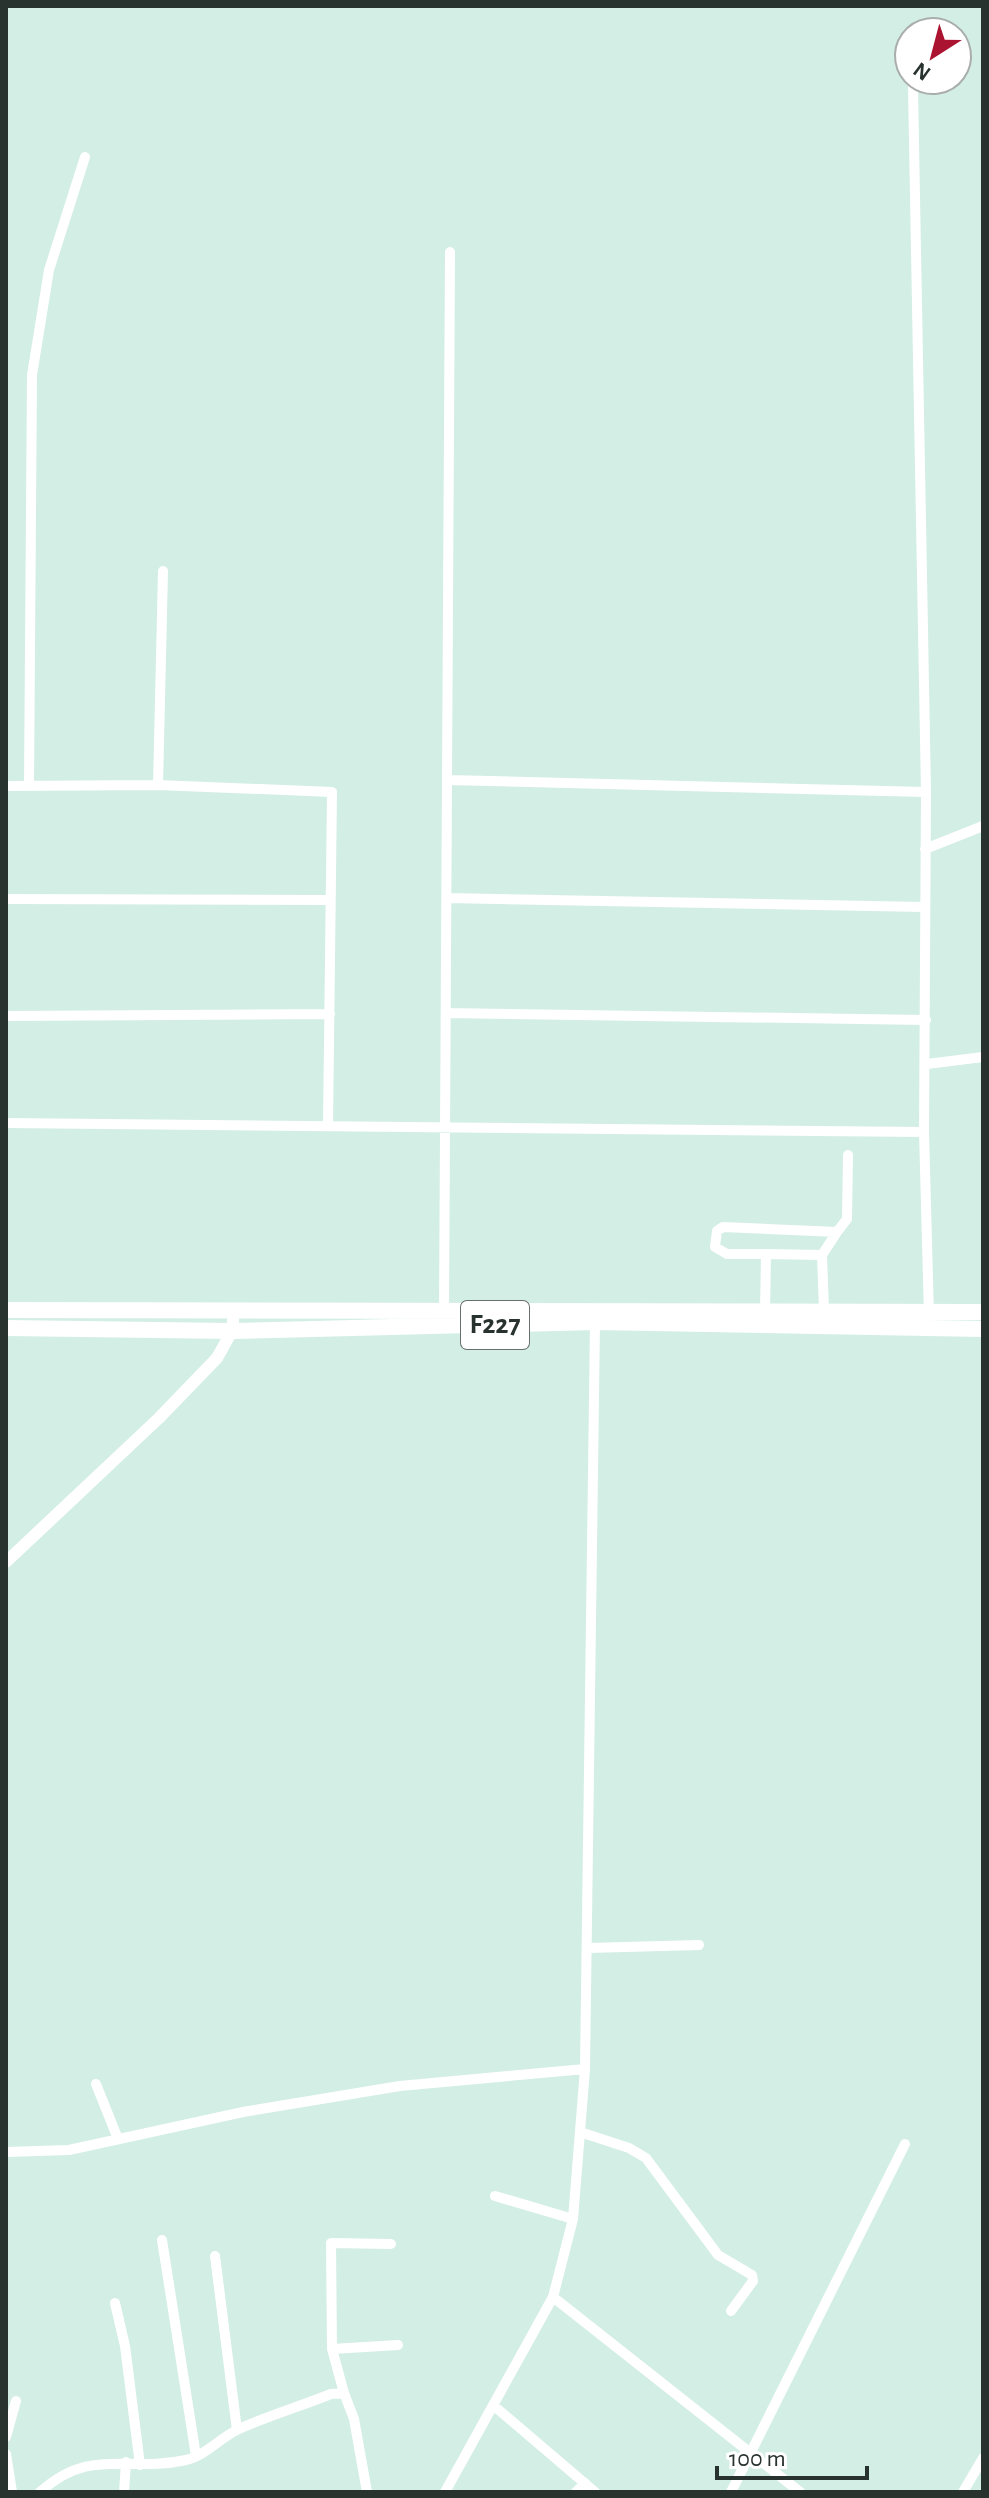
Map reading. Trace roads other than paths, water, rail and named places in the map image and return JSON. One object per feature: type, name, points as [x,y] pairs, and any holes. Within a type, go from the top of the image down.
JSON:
[{"type":"main road","name":"F227","points":[[6,1310],[983,1312]]},
{"type":"main road","name":"F227","points":[[6,1328],[232,1331],[595,1322],[983,1329]]},
{"type":"street","points":[[913,96],[926,792],[927,1064],[924,1132],[928,1329]]},
{"type":"street","points":[[29,785],[32,375],[49,270],[85,157]]},
{"type":"street","points":[[444,1309],[448,1129],[450,252]]},
{"type":"street","points":[[158,785],[163,571]]},
{"type":"street","points":[[447,780],[926,792]]},
{"type":"street","points":[[6,786],[158,785],[332,792],[328,1125]]},
{"type":"street","points":[[925,849],[983,826]]},
{"type":"street","points":[[447,898],[925,907]]},
{"type":"street","points":[[6,899],[329,900]]},
{"type":"street","points":[[446,1013],[926,1020]]},
{"type":"street","points":[[6,1016],[330,1014]]},
{"type":"street","points":[[927,1064],[983,1057]]},
{"type":"street","points":[[6,1123],[924,1132]]},
{"type":"street","points":[[824,1311],[822,1255],[847,1219],[848,1155]]},
{"type":"street","points":[[822,1255],[724,1254],[715,1247],[717,1231],[723,1227],[837,1232]]},
{"type":"street","points":[[765,1313],[766,1254]]},
{"type":"street","points":[[6,1562],[159,1418],[217,1358],[232,1331],[234,1311]]},
{"type":"street","points":[[445,2492],[553,2297],[573,2219],[585,2069],[588,1948],[595,1322]]},
{"type":"street","points":[[588,1948],[699,1945]]},
{"type":"street","points":[[6,2152],[69,2150],[243,2112],[400,2086],[585,2069]]},
{"type":"street","points":[[96,2084],[118,2139]]},
{"type":"street","points":[[580,2132],[629,2148],[646,2158],[718,2255],[752,2275],[753,2281],[731,2311]]},
{"type":"street","points":[[731,2492],[905,2144]]},
{"type":"street","points":[[495,2196],[573,2219]]},
{"type":"street","points":[[162,2240],[196,2456]]},
{"type":"street","points":[[367,2492],[354,2419],[332,2349],[331,2243],[391,2244]]},
{"type":"street","points":[[215,2256],[237,2430]]},
{"type":"street","points":[[553,2297],[800,2492]]},
{"type":"street","points":[[115,2303],[125,2346],[140,2465]]},
{"type":"street","points":[[332,2349],[398,2345]]},
{"type":"street","points":[[40,2492],[73,2469],[100,2462],[140,2465],[196,2456],[237,2430],[331,2394],[344,2393]]},
{"type":"street","points":[[6,2437],[16,2401]]},
{"type":"street","points":[[493,2405],[595,2492]]},
{"type":"street","points":[[6,2454],[12,2492]]},
{"type":"street","points":[[963,2492],[983,2458]]},
{"type":"street","points":[[124,2492],[126,2462]]},
{"type":"street","points":[[576,2492],[585,2483]]}]
